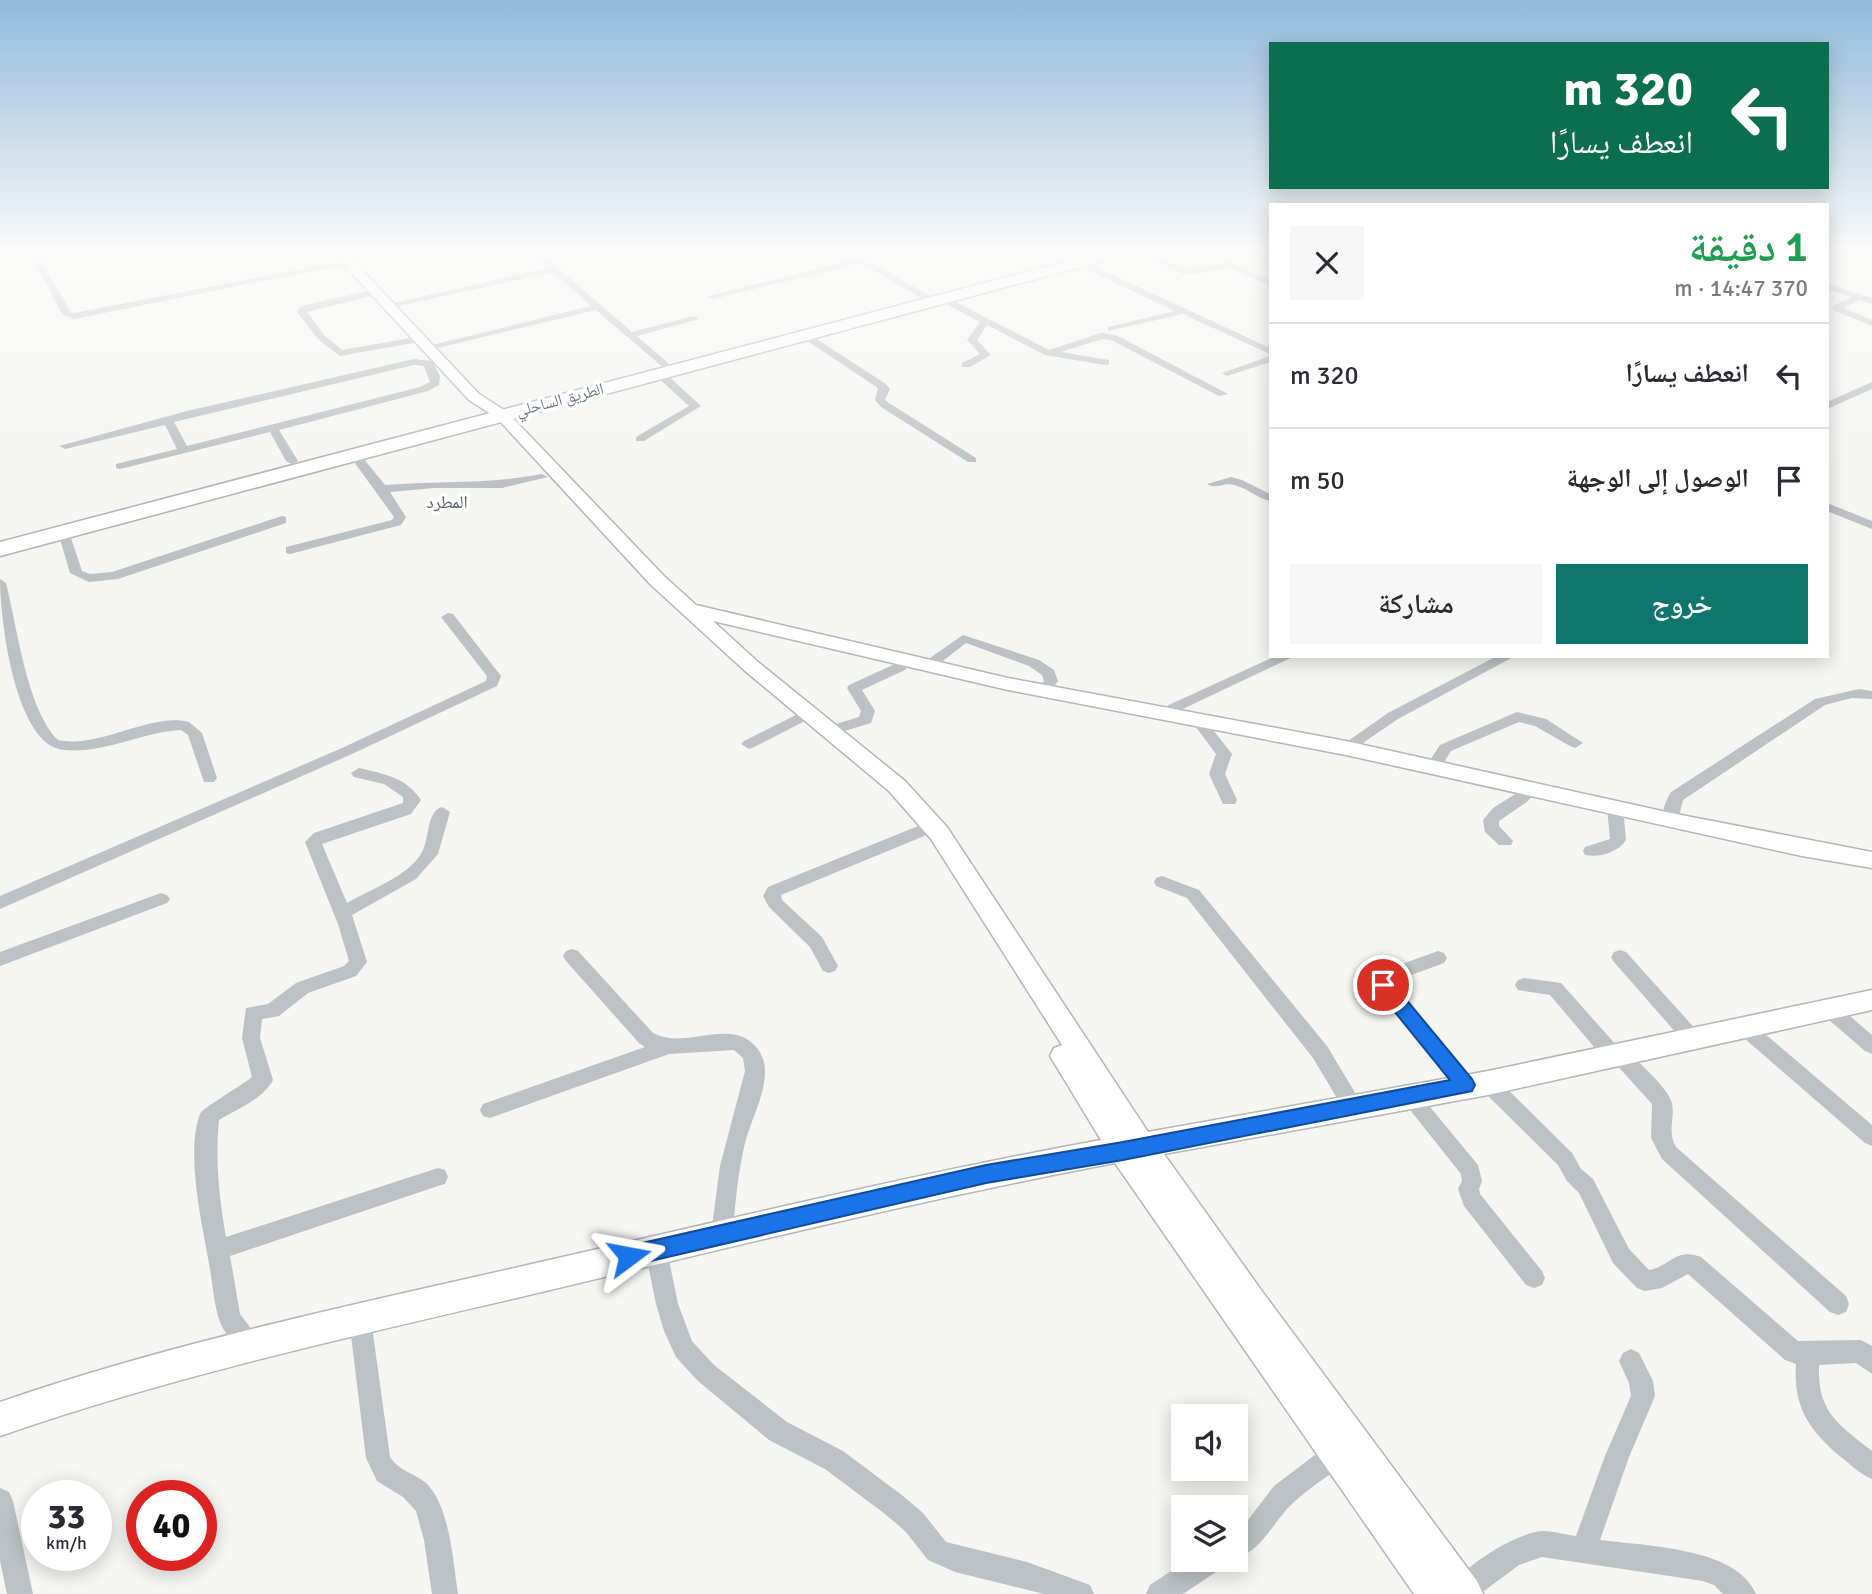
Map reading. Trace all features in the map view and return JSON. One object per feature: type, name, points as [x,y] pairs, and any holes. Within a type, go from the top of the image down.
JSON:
[{"type":"highway","name":"الطريق الساحلي","points":[[545,400],[827,326]]},
{"type":"highway","name":"الطريق الساحلي","points":[[662,370],[836,326]]},
{"type":"highway","points":[[489,413],[523,417],[545,400]]},
{"type":"highway","points":[[0,550],[355,455],[489,413],[545,400]]},
{"type":"highway","points":[[0,538],[292,461],[428,431],[479,430],[489,413]]},
{"type":"street","points":[[313,326],[340,353],[425,343],[505,326]]},
{"type":"street","points":[[410,326],[489,413],[657,580],[682,610],[831,730],[910,800],[939,833],[957,869],[1132,1149],[1337,1454],[1454,1593]]},
{"type":"street","points":[[619,326],[696,406],[640,439]]},
{"type":"street","points":[[629,335],[664,326]]},
{"type":"street","points":[[966,365],[986,355],[972,340],[981,326]]},
{"type":"street","points":[[993,326],[1048,353],[1105,362]]},
{"type":"street","points":[[1111,329],[1122,326]]},
{"type":"street","points":[[1218,326],[1269,351]]},
{"type":"street","points":[[806,335],[885,389],[880,400],[885,405],[972,460]]},
{"type":"street","points":[[1048,353],[1101,336],[1113,337],[1223,394]]},
{"type":"street","points":[[1227,373],[1269,359]]},
{"type":"street","points":[[65,446],[167,419],[414,362],[428,363],[435,376],[435,383],[424,389],[120,466]]},
{"type":"street","points":[[1829,405],[1872,385]]},
{"type":"street","points":[[489,413],[542,477],[682,610],[740,670],[888,791],[957,869]]},
{"type":"street","points":[[167,419],[183,450]]},
{"type":"street","points":[[273,428],[292,461]]},
{"type":"street","points":[[290,550],[397,522],[400,517],[355,455]]},
{"type":"street","points":[[382,489],[435,485],[502,485],[542,477]]},
{"type":"street","points":[[1213,484],[1226,479],[1236,480],[1269,497]]},
{"type":"street","points":[[1829,508],[1872,524]]},
{"type":"street","points":[[64,533],[76,573],[97,578],[156,562],[282,520]]},
{"type":"street","points":[[657,580],[708,603],[730,618]]},
{"type":"street","points":[[0,583],[27,698],[38,728],[45,738],[60,745],[100,742],[165,726],[190,726],[195,733],[209,778]]},
{"type":"street","points":[[682,610],[730,618],[929,666],[1434,766],[1671,821],[1872,860]]},
{"type":"street","points":[[0,903],[347,751],[492,683],[494,676],[448,617]]},
{"type":"street","points":[[929,666],[964,639],[970,640],[1034,663],[1049,673],[1051,681],[1044,690]]},
{"type":"street","points":[[1165,712],[1284,658]]},
{"type":"street","points":[[1346,748],[1393,716],[1504,658]]},
{"type":"street","points":[[831,730],[866,720],[868,710],[854,688],[900,667],[906,660]]},
{"type":"street","points":[[1671,821],[1672,803],[1677,796],[1820,702],[1860,693],[1872,695]]},
{"type":"street","points":[[1434,766],[1445,748],[1517,717],[1541,722],[1576,743]]},
{"type":"street","points":[[749,744],[800,718]]},
{"type":"street","points":[[1197,719],[1224,754],[1217,774],[1229,800]]},
{"type":"street","points":[[252,1346],[230,1319],[206,1178],[205,1154],[209,1115],[239,1099],[263,1080],[251,1038],[253,1013],[272,1011],[302,988],[350,971],[357,964],[358,955],[313,842],[320,837],[405,810],[413,800],[407,790],[395,782],[359,774]]},
{"type":"street","points":[[1505,841],[1491,828],[1491,820],[1500,811],[1524,797],[1524,788]]},
{"type":"street","points":[[1591,851],[1614,845],[1618,840],[1615,808]]},
{"type":"street","points":[[342,913],[410,876],[430,855],[442,813]]},
{"type":"street","points":[[829,966],[821,948],[775,902],[772,893],[776,889],[923,830]]},
{"type":"street","points":[[1162,882],[1185,888],[1193,894],[1320,1052],[1353,1107]]},
{"type":"street","points":[[0,959],[161,899]]},
{"type":"street","points":[[572,956],[646,1038],[656,1045],[667,1047],[736,1042],[747,1049],[753,1059],[754,1077],[734,1147],[726,1187],[722,1234]]},
{"type":"street","points":[[1620,957],[1692,1038]]},
{"type":"street","points":[[1438,958],[1397,974],[1383,985],[1477,1084],[1565,1159],[1574,1175],[1586,1186],[1621,1256],[1645,1281],[1662,1278],[1684,1263],[1693,1265],[1793,1352],[1868,1355]]},
{"type":"street","points":[[1524,985],[1555,988],[1661,1100],[1664,1109],[1659,1129],[1661,1142],[1669,1153],[1838,1304]]},
{"type":"street","points":[[0,1419],[72,1394],[360,1319],[986,1174],[1477,1084],[1872,1000]]},
{"type":"street","points":[[1829,1009],[1872,1046]]},
{"type":"street","points":[[1744,1027],[1872,1137]]},
{"type":"street","points":[[490,1110],[667,1047]]},
{"type":"street","points":[[1409,1096],[1471,1171],[1472,1181],[1468,1189],[1471,1199],[1534,1278]]},
{"type":"street","points":[[1132,1149],[1252,1305],[1454,1593]]},
{"type":"street","points":[[219,1250],[438,1177]]},
{"type":"street","points":[[656,1250],[675,1331],[684,1349],[706,1373],[778,1431],[834,1460],[894,1505],[914,1522],[937,1551],[955,1559],[1027,1576],[1081,1594]]},
{"type":"street","points":[[360,1319],[379,1458],[388,1477],[417,1492],[430,1513],[444,1594]]},
{"type":"street","points":[[1808,1354],[1808,1396],[1812,1405],[1823,1423],[1872,1467]]},
{"type":"street","points":[[1584,1550],[1617,1456],[1643,1396],[1641,1381],[1631,1361]]},
{"type":"street","points":[[1248,1536],[1257,1529],[1283,1495],[1337,1454]]},
{"type":"street","points":[[0,1502],[20,1594]]},
{"type":"street","points":[[1454,1593],[1511,1555],[1529,1545],[1542,1544],[1703,1568],[1723,1576],[1743,1594]]},
{"type":"street","points":[[1159,1594],[1193,1572]]},
{"type":"district","name":"المطرد","points":[[447,502]]},
{"type":"route","points":[[629,1256],[986,1174],[1123,1151],[1465,1085],[1383,985]]}]
